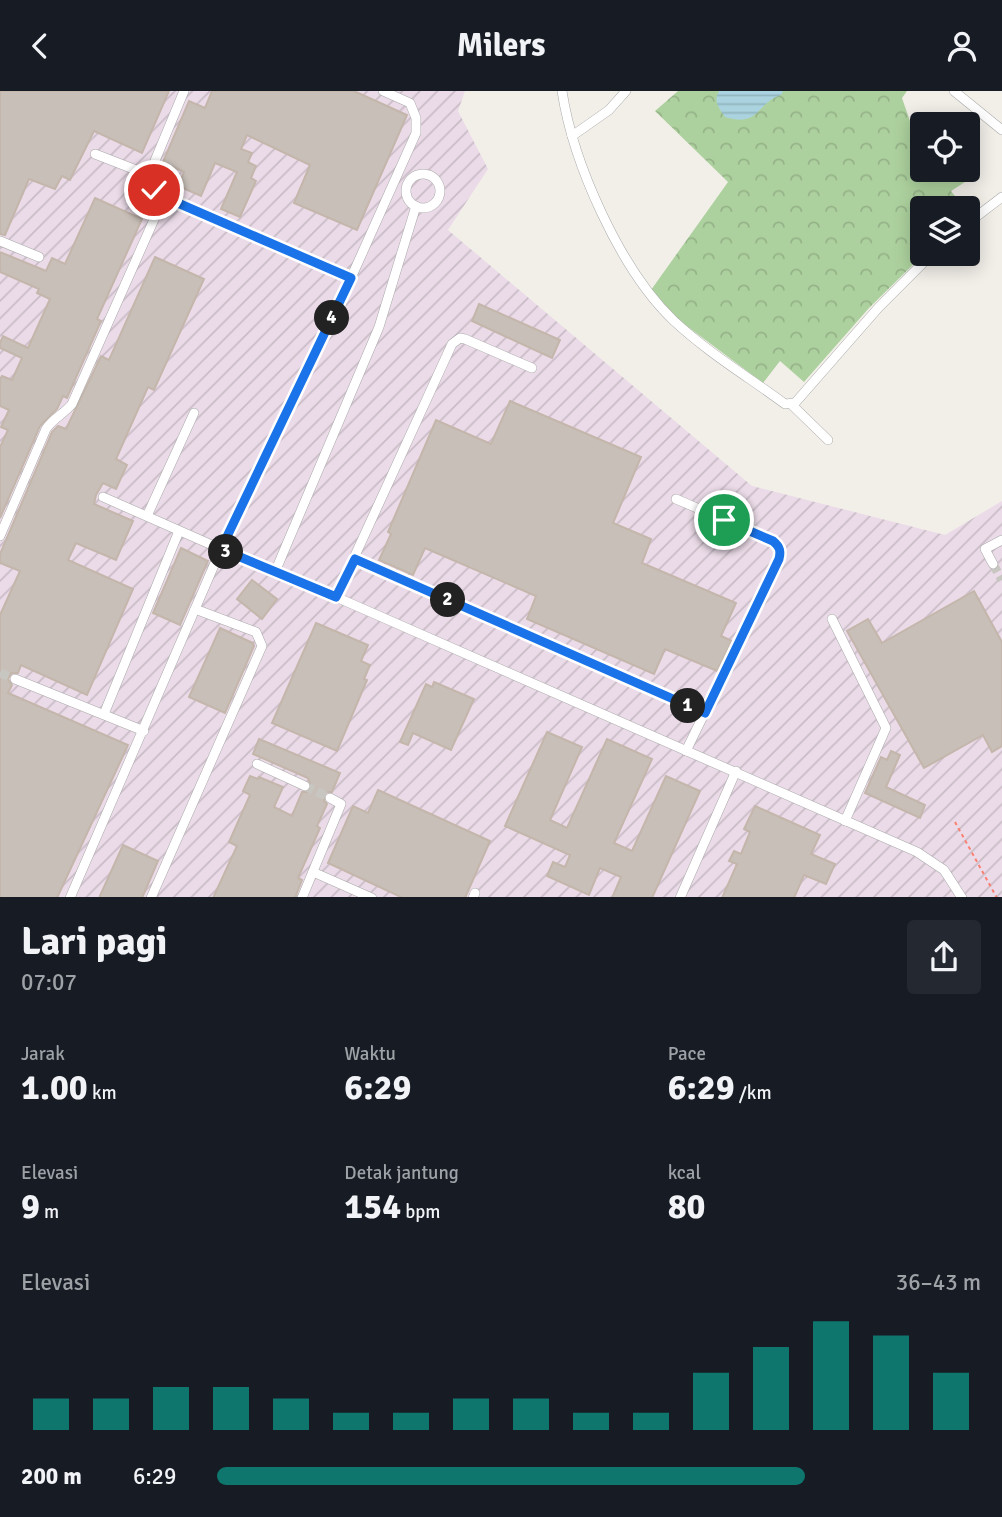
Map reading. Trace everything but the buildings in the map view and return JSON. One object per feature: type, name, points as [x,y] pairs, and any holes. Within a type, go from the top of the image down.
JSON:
[{"type":"street","points":[[184,91],[149,175],[149,183],[154,190],[164,197],[351,278]]},
{"type":"street","points":[[70,897],[221,549],[351,278],[416,133],[416,118],[410,103],[383,91]]},
{"type":"street","points":[[562,91],[572,136],[597,203],[635,270],[658,303],[700,343],[785,404],[792,405],[828,440]]},
{"type":"street","points":[[572,136],[609,110],[626,91]]},
{"type":"street","points":[[954,91],[1002,130]]},
{"type":"street","points":[[95,155],[149,175]]},
{"type":"street","points":[[0,536],[46,429],[54,418],[72,404],[164,197]]},
{"type":"street","points":[[980,214],[1002,197]]},
{"type":"street","points":[[275,572],[379,327],[416,206]]},
{"type":"street","points":[[0,241],[39,257]]},
{"type":"street","points":[[792,405],[879,307],[920,266]]},
{"type":"street","points":[[336,597],[452,344],[460,338],[465,339],[532,368]]},
{"type":"street","points":[[147,516],[194,413]]},
{"type":"street","points":[[103,497],[917,852],[952,878],[962,897]]},
{"type":"street","points":[[676,499],[773,541],[781,552],[686,751]]},
{"type":"street","points":[[103,715],[179,531]]},
{"type":"street","points":[[993,564],[985,549],[1002,540]]},
{"type":"street","points":[[355,559],[705,713]]},
{"type":"street","points":[[151,897],[262,646],[256,632],[195,609]]},
{"type":"street","points":[[832,619],[886,728],[845,821]]},
{"type":"street","points":[[15,679],[144,731]]},
{"type":"street","points":[[257,764],[305,786]]},
{"type":"street","points":[[680,897],[736,771]]},
{"type":"street","points":[[302,897],[341,804],[330,798]]},
{"type":"street","points":[[313,872],[370,897]]},
{"type":"path","points":[[955,822],[996,897]]},
{"type":"shaded area","points":[[0,91],[465,91],[458,111],[488,169],[448,230],[752,486],[945,535],[1002,501],[1002,897],[0,897]]},
{"type":"green space","points":[[678,91],[907,91],[902,98],[910,121],[910,182],[965,182],[951,191],[955,196],[910,196],[912,266],[869,308],[804,382],[780,361],[763,383],[676,318],[651,290],[728,182],[655,111]]},
{"type":"water","points":[[719,91],[783,91],[752,117],[736,120],[725,117],[721,111],[717,101]]},
{"type":"tunnel","points":[[993,564],[1002,580]]},
{"type":"tunnel","points":[[0,673],[15,679]]},
{"type":"tunnel","points":[[305,786],[330,798]]},
{"type":"route","points":[[154,190],[164,197],[351,278],[221,549],[336,597],[355,559],[705,713],[781,552],[773,541],[724,520]]}]
